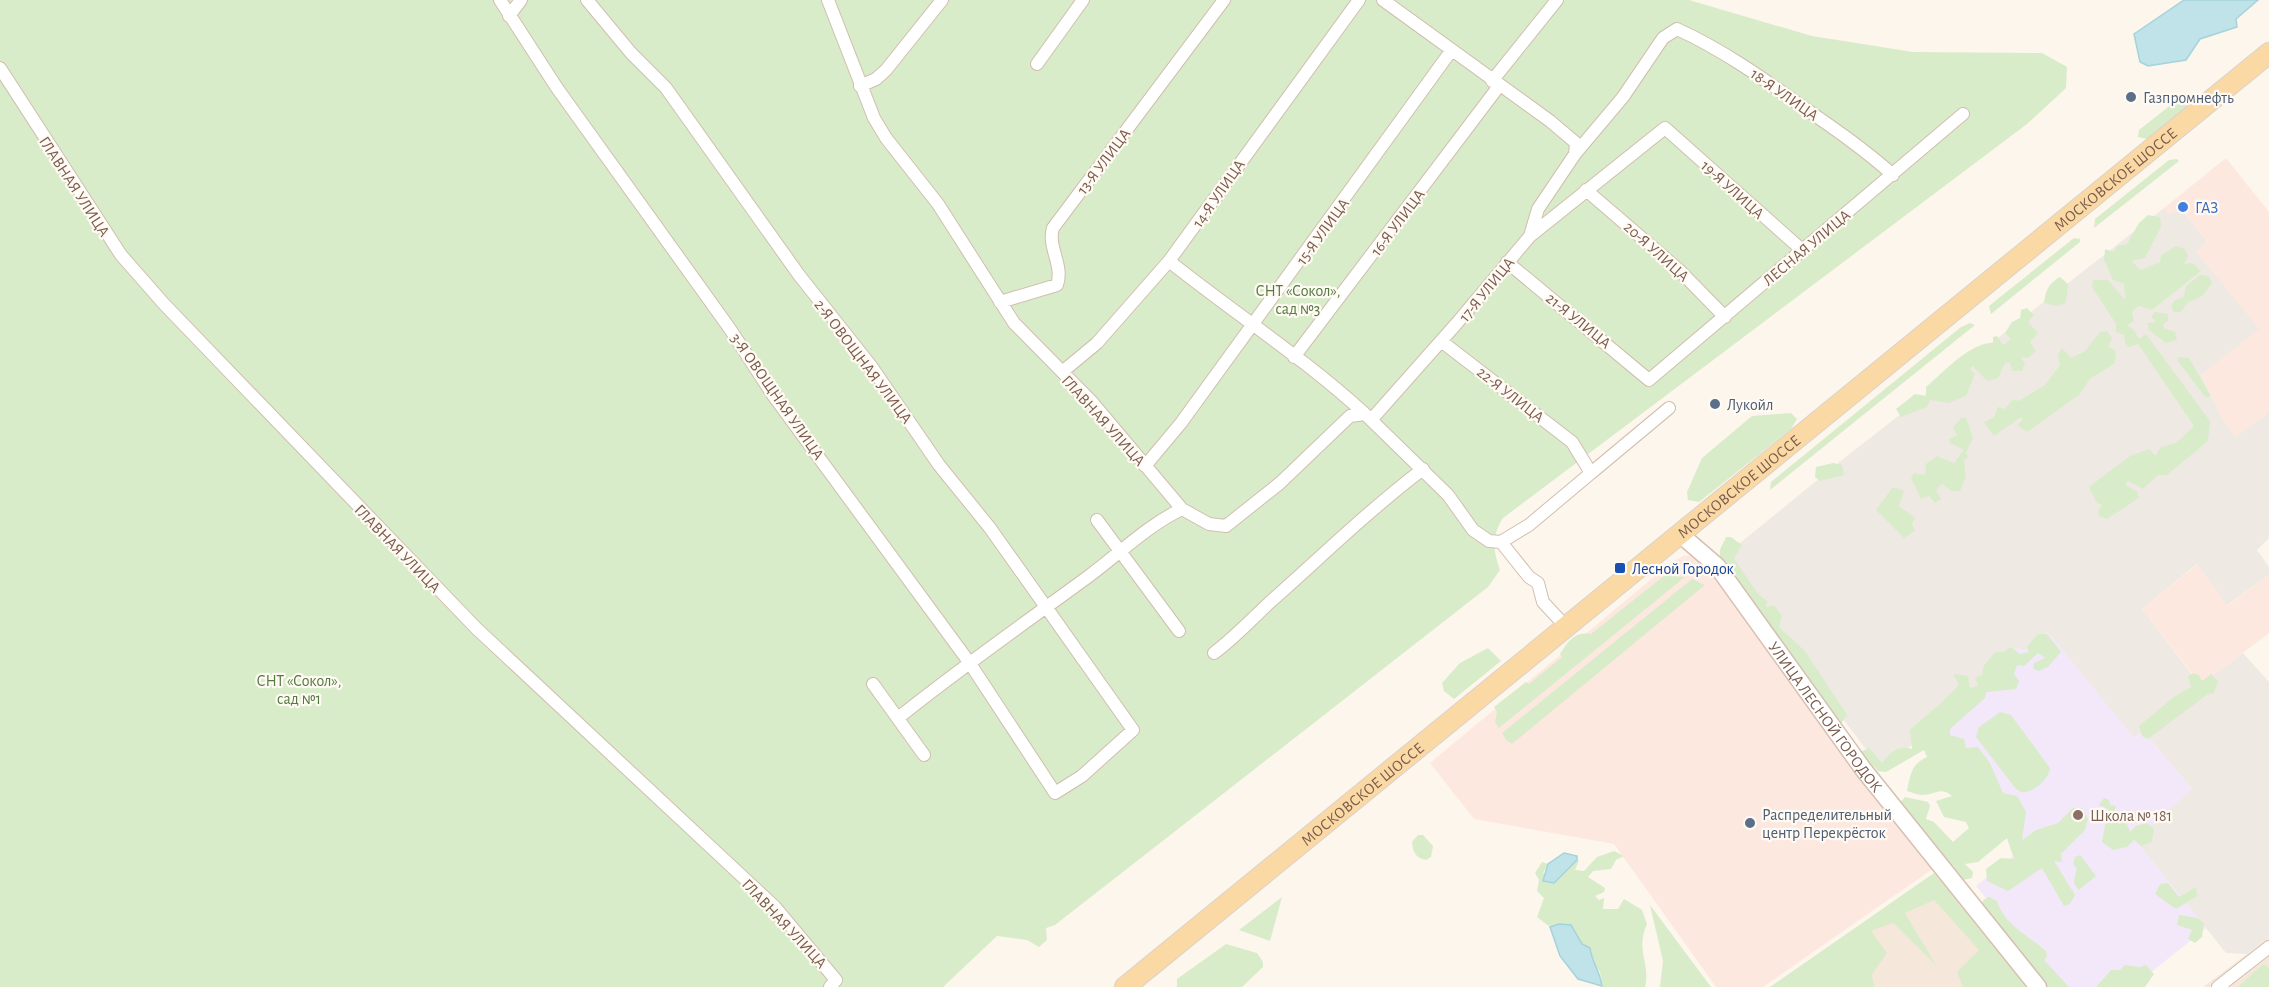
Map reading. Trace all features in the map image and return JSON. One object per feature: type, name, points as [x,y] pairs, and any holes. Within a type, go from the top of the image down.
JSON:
[{"type":"main road","name":"МОСКОВСКОЕ ШОССЕ","points":[[1144,987],[1682,538],[2269,53]]},
{"type":"main road","name":"МОСКОВСКОЕ ШОССЕ","points":[[1125,987],[1457,725],[1567,628],[2269,70]]},
{"type":"street","name":"3-Я ОВОЩНАЯ УЛИЦА","points":[[500,0],[557,88],[730,328],[773,395],[969,662],[1055,793]]},
{"type":"street","points":[[509,16],[521,0]]},
{"type":"street","name":"2-Я ОВОЩНАЯ УЛИЦА","points":[[587,0],[631,53],[666,88],[799,275],[871,366],[1132,730],[1082,776],[1055,793]]},
{"type":"street","name":"ГЛАВНАЯ УЛИЦА","points":[[828,0],[860,86],[886,138],[938,204],[1000,302],[1030,342],[1092,402],[1182,509],[1209,524],[1226,525],[1280,483],[1350,416],[1368,417]]},
{"type":"street","points":[[860,86],[876,79],[885,70],[942,0]]},
{"type":"street","points":[[1037,64],[1083,0]]},
{"type":"street","name":"13-Я УЛИЦА","points":[[1000,302],[1057,285],[1060,277],[1050,238],[1053,228],[1224,0]]},
{"type":"street","name":"14-Я УЛИЦА","points":[[1062,372],[1097,343],[1169,261],[1359,0]]},
{"type":"street","points":[[1383,0],[1495,84],[1550,121],[1575,149]]},
{"type":"street","name":"16-Я УЛИЦА","points":[[1294,357],[1557,0]]},
{"type":"street","name":"18-Я УЛИЦА","points":[[1668,33],[1677,29],[1740,64],[1871,154],[1893,175]]},
{"type":"street","name":"17-Я УЛИЦА","points":[[1368,417],[1442,341],[1530,236],[1538,209],[1575,149],[1623,97],[1668,33]]},
{"type":"street","name":"15-Я УЛИЦА","points":[[1145,466],[1181,423],[1451,51]]},
{"type":"street","name":"ГЛАВНАЯ УЛИЦА","points":[[0,68],[121,255],[164,304],[477,629],[775,907],[836,980],[830,987]]},
{"type":"street","name":"ЛЕСНАЯ УЛИЦА","points":[[1648,380],[1963,114]]},
{"type":"street","name":"19-Я УЛИЦА","points":[[1586,190],[1665,128],[1802,250]]},
{"type":"street","points":[[1530,236],[1546,226],[1586,190]]},
{"type":"street","name":"20-Я УЛИЦА","points":[[1586,190],[1679,270],[1725,316]]},
{"type":"street","points":[[1169,261],[1252,326],[1316,371],[1423,469],[1448,495],[1473,530],[1489,541],[1501,542],[1529,525],[1670,408]]},
{"type":"street","name":"21-Я УЛИЦА","points":[[1507,262],[1648,380]]},
{"type":"street","name":"22-Я УЛИЦА","points":[[1442,341],[1572,442],[1591,473]]},
{"type":"street","points":[[1214,653],[1242,632],[1266,606],[1384,499],[1423,469]]},
{"type":"street","points":[[898,718],[969,662],[1166,517],[1182,509]]},
{"type":"street","points":[[1096,520],[1179,631]]},
{"type":"street","name":"УЛИЦА ЛЕСНОЙ ГОРОДОК","points":[[1682,538],[1717,567],[1863,769],[2038,987]]},
{"type":"street","points":[[1501,542],[1529,577],[1538,583],[1543,602],[1567,628]]},
{"type":"street","points":[[873,684],[924,755]]},
{"type":"street","points":[[2218,987],[2269,947]]},
{"type":"shaded area","points":[[2226,158],[2269,212],[2269,412],[2236,438],[2224,422],[2201,375],[2258,329],[2196,251],[2204,244],[2205,239],[2184,213],[2170,215],[2164,208]]},
{"type":"shaded area","points":[[2164,208],[2170,215],[2174,212],[2184,213],[2205,239],[2205,244],[2196,251],[2259,329],[2201,375],[2224,422],[2236,437],[2269,412],[2269,538],[2257,550],[2269,567],[2269,575],[2227,605],[2197,564],[2142,609],[2200,685],[2243,653],[2269,682],[2269,936],[2247,954],[2226,953],[2135,840],[2192,789],[2143,731],[2134,738],[2095,691],[1985,683],[1882,770],[1723,563],[1724,556],[1842,460]]},
{"type":"shaded area","points":[[1692,555],[1711,568],[1934,868],[1763,987],[1716,987],[1614,844],[1474,819],[1430,763],[1672,562],[1683,556]]},
{"type":"shaded area","points":[[2198,564],[2228,605],[2269,575],[2269,633],[2201,685],[2142,609]]},
{"type":"shaded area","name":"Школа № 181","points":[[2048,632],[2134,738],[2143,731],[2192,789],[2135,840],[2206,928],[2133,987],[2057,987],[1976,886],[2022,849],[1925,736],[1984,683],[1980,678],[2017,648],[2025,650]]},
{"type":"shaded area","points":[[1943,879],[2030,987],[1806,987],[1800,974]]},
{"type":"shaded area","points":[[2269,936],[2269,987],[2203,987],[2247,954]]},
{"type":"green space","points":[[0,0],[1689,0],[1812,36],[1913,52],[2042,53],[2067,67],[2066,88],[2027,124],[1503,518],[1496,531],[1494,543],[1500,570],[1488,587],[1055,925],[1046,928],[1047,940],[1039,947],[1027,940],[997,936],[943,987],[0,987]]},
{"type":"green space","points":[[2188,100],[2189,106],[2147,139],[2138,137],[2139,130],[2172,104]]},
{"type":"green space","points":[[2169,160],[2179,161],[2094,228],[2095,219]]},
{"type":"green space","points":[[2148,215],[2160,217],[2161,227],[2145,258],[2131,261],[2141,270],[2160,262],[2161,255],[2176,246],[2185,249],[2188,256],[2184,264],[2193,263],[2201,271],[2152,310],[2139,306],[2132,311],[2134,321],[2127,325],[2134,330],[2139,339],[2146,334],[2210,421],[2208,441],[2167,475],[2158,475],[2143,489],[2128,481],[2125,485],[2137,491],[2139,498],[2107,519],[2099,516],[2098,511],[2102,505],[2097,503],[2089,487],[2130,456],[2149,449],[2155,456],[2161,447],[2176,443],[2194,426],[2138,344],[2129,347],[2125,343],[2124,335],[2116,332],[2116,324],[2092,287],[2093,280],[2108,280],[2125,300],[2124,284],[2113,280],[2104,260],[2105,249],[2114,252],[2117,246],[2127,244],[2139,223]]},
{"type":"green space","points":[[2074,238],[2080,239],[2080,242],[1991,314],[1989,306]]},
{"type":"green space","points":[[2200,275],[2208,276],[2212,282],[2207,290],[2199,298],[2188,302],[2181,312],[2174,312],[2171,306],[2175,300],[2184,297],[2186,286]]},
{"type":"green space","points":[[2060,277],[2068,284],[2066,303],[2057,306],[2044,303],[2048,288]]},
{"type":"green space","points":[[2027,308],[2034,315],[2028,322],[2038,333],[2030,342],[2036,351],[2028,358],[2021,357],[2025,364],[2022,371],[2012,371],[2010,363],[2005,363],[1998,378],[1987,381],[1973,366],[1970,369],[1975,374],[1966,396],[1948,403],[1930,400],[1927,407],[1901,417],[1896,409],[1915,394],[1926,396],[1926,387],[1966,353],[1975,347],[1993,343],[1993,337],[1997,336],[2003,345],[2011,339],[2005,333],[2012,322],[2020,318],[2021,310]]},
{"type":"green space","points":[[2155,312],[2168,314],[2168,321],[2163,324],[2164,328],[2175,332],[2177,340],[2166,343],[2149,330],[2147,323],[2156,322],[2151,317]]},
{"type":"green space","points":[[1970,323],[1975,325],[1770,490],[1771,482],[1961,327]]},
{"type":"green space","points":[[2107,331],[2112,338],[2108,346],[2116,351],[2115,363],[2090,379],[2079,395],[2027,432],[2017,425],[2023,420],[2021,417],[1994,436],[1984,422],[1994,417],[1998,407],[2005,409],[2013,399],[2019,401],[2045,385],[2060,365],[2058,355],[2062,348],[2071,358],[2085,351],[2100,332]]},
{"type":"green space","points":[[2179,357],[2189,358],[2211,396],[2206,398],[2177,360]]},
{"type":"green space","points":[[1791,413],[1797,419],[1791,429],[1699,502],[1688,500],[1687,492],[1702,458],[1752,416]]},
{"type":"green space","points":[[1961,418],[1966,418],[1973,438],[1966,453],[1968,457],[1964,461],[1966,476],[1960,491],[1952,491],[1942,484],[1936,490],[1941,499],[1935,503],[1929,496],[1921,499],[1911,478],[1914,473],[1925,475],[1926,464],[1937,456],[1954,463],[1964,450],[1950,443],[1949,439],[1957,435],[1953,428]]},
{"type":"green space","points":[[1833,463],[1842,465],[1844,475],[1820,481],[1815,477],[1816,467]]},
{"type":"green space","points":[[1893,487],[1904,491],[1899,506],[1915,518],[1912,524],[1915,531],[1904,538],[1876,510]]},
{"type":"green space","points":[[1726,537],[1731,537],[1742,545],[1734,559],[1759,595],[1767,601],[1766,607],[1774,605],[1782,616],[1779,627],[1805,651],[1847,715],[1840,725],[1822,716],[1819,692],[1805,674],[1792,667],[1745,605],[1748,593],[1725,569],[1720,556],[1720,550]]},
{"type":"green space","points":[[1665,575],[1685,577],[1499,728],[1495,722],[1497,712],[1494,707],[1526,682],[1529,684],[1562,657],[1560,654],[1572,638],[1585,633],[1591,634]]},
{"type":"green space","points":[[1692,579],[1705,585],[1512,744],[1506,740],[1502,733]]},
{"type":"green space","points":[[2038,634],[2047,634],[2061,652],[2048,667],[2038,671],[2033,668],[2034,663],[2045,658],[2038,653],[2024,666],[2017,665],[2014,674],[2019,681],[2016,689],[1986,692],[1985,698],[1950,729],[1950,735],[1964,739],[1966,748],[1978,747],[1990,763],[2003,793],[2017,796],[2026,812],[2022,840],[2036,830],[2058,823],[2073,808],[2082,808],[2088,819],[2085,830],[2061,854],[2062,862],[2054,861],[2075,895],[2070,904],[2064,906],[2042,868],[2008,891],[1987,881],[1986,869],[2001,858],[2014,859],[2007,838],[1978,862],[1965,864],[1973,872],[1972,878],[1963,880],[1957,876],[1954,866],[1947,864],[1900,803],[1905,797],[1928,802],[1930,806],[1926,819],[1934,822],[1953,842],[1969,828],[1966,822],[1944,817],[1936,801],[1952,796],[1948,793],[1941,791],[1922,795],[1907,791],[1914,767],[1927,757],[1924,750],[1886,772],[1878,771],[1860,752],[1869,748],[1882,763],[1895,750],[1912,749],[1910,730],[1959,685],[1953,674],[1968,676],[1970,688],[1978,686],[1975,678],[1982,675],[1984,665],[1996,652],[2003,652],[2011,647],[2020,654],[2029,652],[2027,647]]},
{"type":"green space","points":[[1488,648],[1501,661],[1454,699],[1444,691],[1442,683],[1460,663]]},
{"type":"green space","points":[[2193,673],[2199,675],[2202,681],[2211,674],[2218,681],[2214,693],[2208,694],[2148,739],[2142,736],[2139,726],[2175,696],[2191,687],[2188,676]]},
{"type":"green space","points":[[2000,712],[2011,715],[2050,768],[2044,781],[2026,792],[2016,789],[1976,737],[1979,727]]},
{"type":"green space","points":[[2104,798],[2109,800],[2110,805],[2116,806],[2113,817],[2125,819],[2130,832],[2136,826],[2147,823],[2154,829],[2152,842],[2141,846],[2134,840],[2127,847],[2113,850],[2102,842],[2109,817],[2108,809],[2099,805]]},
{"type":"green space","points":[[1418,835],[1423,835],[1433,846],[1431,857],[1426,860],[1417,856],[1413,849],[1412,842]]},
{"type":"green space","points":[[1614,851],[1624,856],[1616,860],[1611,869],[1593,871],[1588,877],[1605,888],[1604,892],[1595,896],[1599,900],[1604,898],[1603,909],[1618,909],[1624,899],[1642,910],[1647,924],[1642,942],[1646,971],[1645,987],[1603,987],[1600,972],[1592,961],[1590,948],[1582,944],[1571,925],[1559,924],[1550,927],[1537,917],[1544,898],[1537,891],[1539,880],[1535,873],[1542,862],[1548,864],[1543,873],[1556,880],[1577,860],[1579,861],[1575,870],[1584,871],[1597,857]]},
{"type":"green space","points":[[2080,855],[2096,876],[2079,890],[2074,883],[2077,869],[2073,864],[2075,857]]},
{"type":"green space","points":[[1934,873],[2026,987],[1963,987],[1957,972],[1979,950],[1934,900],[1905,913],[1936,965],[1893,923],[1871,931],[1887,953],[1872,974],[1874,987],[1770,987]]},
{"type":"green space","points":[[2168,883],[2179,897],[2196,887],[2197,896],[2176,909],[2155,894],[2160,884]]},
{"type":"green space","points":[[1282,897],[1270,941],[1239,930]]},
{"type":"green space","points":[[1989,897],[1997,901],[2011,924],[2046,951],[2047,957],[2044,960],[2069,987],[2045,987],[2019,954],[2019,948],[1982,907],[1983,900]]},
{"type":"green space","points":[[1650,905],[1711,987],[1660,987],[1663,961]]},
{"type":"green space","points":[[2179,915],[2197,918],[2204,923],[2202,937],[2195,943],[2188,939],[2192,930],[2177,925]]},
{"type":"green space","points":[[1226,944],[1257,953],[1263,962],[1263,967],[1242,987],[1177,987],[1177,979]]},
{"type":"green space","points":[[2263,964],[2269,968],[2269,987],[2238,987]]},
{"type":"green space","points":[[2125,965],[2139,967],[2146,965],[2154,974],[2145,987],[2096,987],[2111,970],[2120,970]]},
{"type":"water","points":[[2184,0],[2258,0],[2236,19],[2237,27],[2200,39],[2186,60],[2148,66],[2140,62],[2134,34]]},
{"type":"water","points":[[1564,853],[1577,856],[1577,860],[1554,883],[1543,881],[1548,864]]},
{"type":"water","points":[[1559,924],[1571,925],[1582,944],[1590,948],[1602,986],[1578,979],[1560,956],[1550,927]]},
{"type":"place","name":"Газпромнефть","points":[[2131,97]]},
{"type":"place","name":"ГАЗ","points":[[2183,207]]},
{"type":"place","name":"Лукойл","points":[[1715,404]]},
{"type":"place","name":"Лесной Городок","points":[[1620,568]]},
{"type":"place","name":"Школа № 181","points":[[2078,815]]},
{"type":"place","name":"Распределительный центр Перекрёсток","points":[[1750,823]]},
{"type":"park label","name":"СНТ «Сокол», сад №3","points":[[1298,299]]},
{"type":"park label","name":"СНТ «Сокол», сад №1","points":[[299,689]]}]
